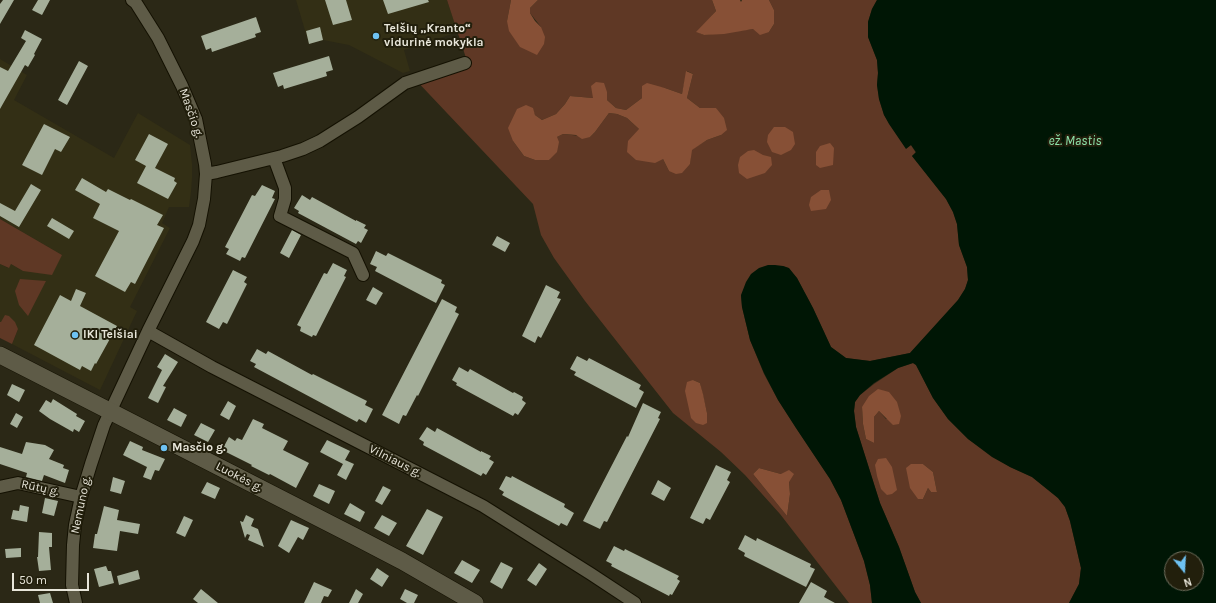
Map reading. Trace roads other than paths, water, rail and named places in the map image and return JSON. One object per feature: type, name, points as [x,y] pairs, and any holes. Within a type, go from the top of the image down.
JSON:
[{"type":"main road","name":"Luokės g.","points":[[0,355],[402,561],[475,603]]},
{"type":"street","name":"Masčio g.","points":[[110,412],[199,225],[204,199],[206,174],[201,139],[196,118],[185,92],[158,38],[136,3],[132,0]]},
{"type":"street","points":[[206,174],[274,158],[303,149],[320,141],[358,118],[405,83],[465,63]]},
{"type":"street","points":[[274,158],[285,188],[280,216],[353,253],[362,275]]},
{"type":"street","name":"Vilniaus g.","points":[[148,331],[212,367],[483,506],[635,603]]},
{"type":"street","name":"Nemuno g.","points":[[76,603],[72,585],[75,525],[90,464],[110,412]]},
{"type":"street","name":"Rūtų g.","points":[[0,487],[18,483],[81,497]]},
{"type":"water","name":"ež. Mastis","points":[[877,0],[1216,0],[1216,603],[1069,603],[1079,584],[1081,568],[1070,521],[1065,507],[1058,498],[1032,477],[992,457],[968,439],[948,419],[933,398],[916,365],[913,363],[898,368],[874,383],[860,395],[855,402],[854,411],[856,427],[880,503],[899,547],[915,592],[921,603],[872,603],[870,585],[864,561],[841,500],[830,479],[778,400],[764,373],[750,340],[742,307],[741,295],[751,274],[759,268],[768,265],[775,265],[789,268],[797,278],[813,308],[831,347],[846,358],[870,361],[910,353],[958,300],[965,289],[968,280],[967,267],[959,245],[957,224],[953,212],[946,199],[912,156],[916,152],[911,145],[906,149],[884,115],[879,99],[877,85],[877,60],[868,37],[868,22],[872,9]]},
{"type":"place","name":"Telšių „Kranto“ vidurinė mokykla","points":[[376,36]]},
{"type":"place","name":"IKI Telšiai","points":[[75,335]]},
{"type":"place","name":"Masčio g.","points":[[164,448]]}]
